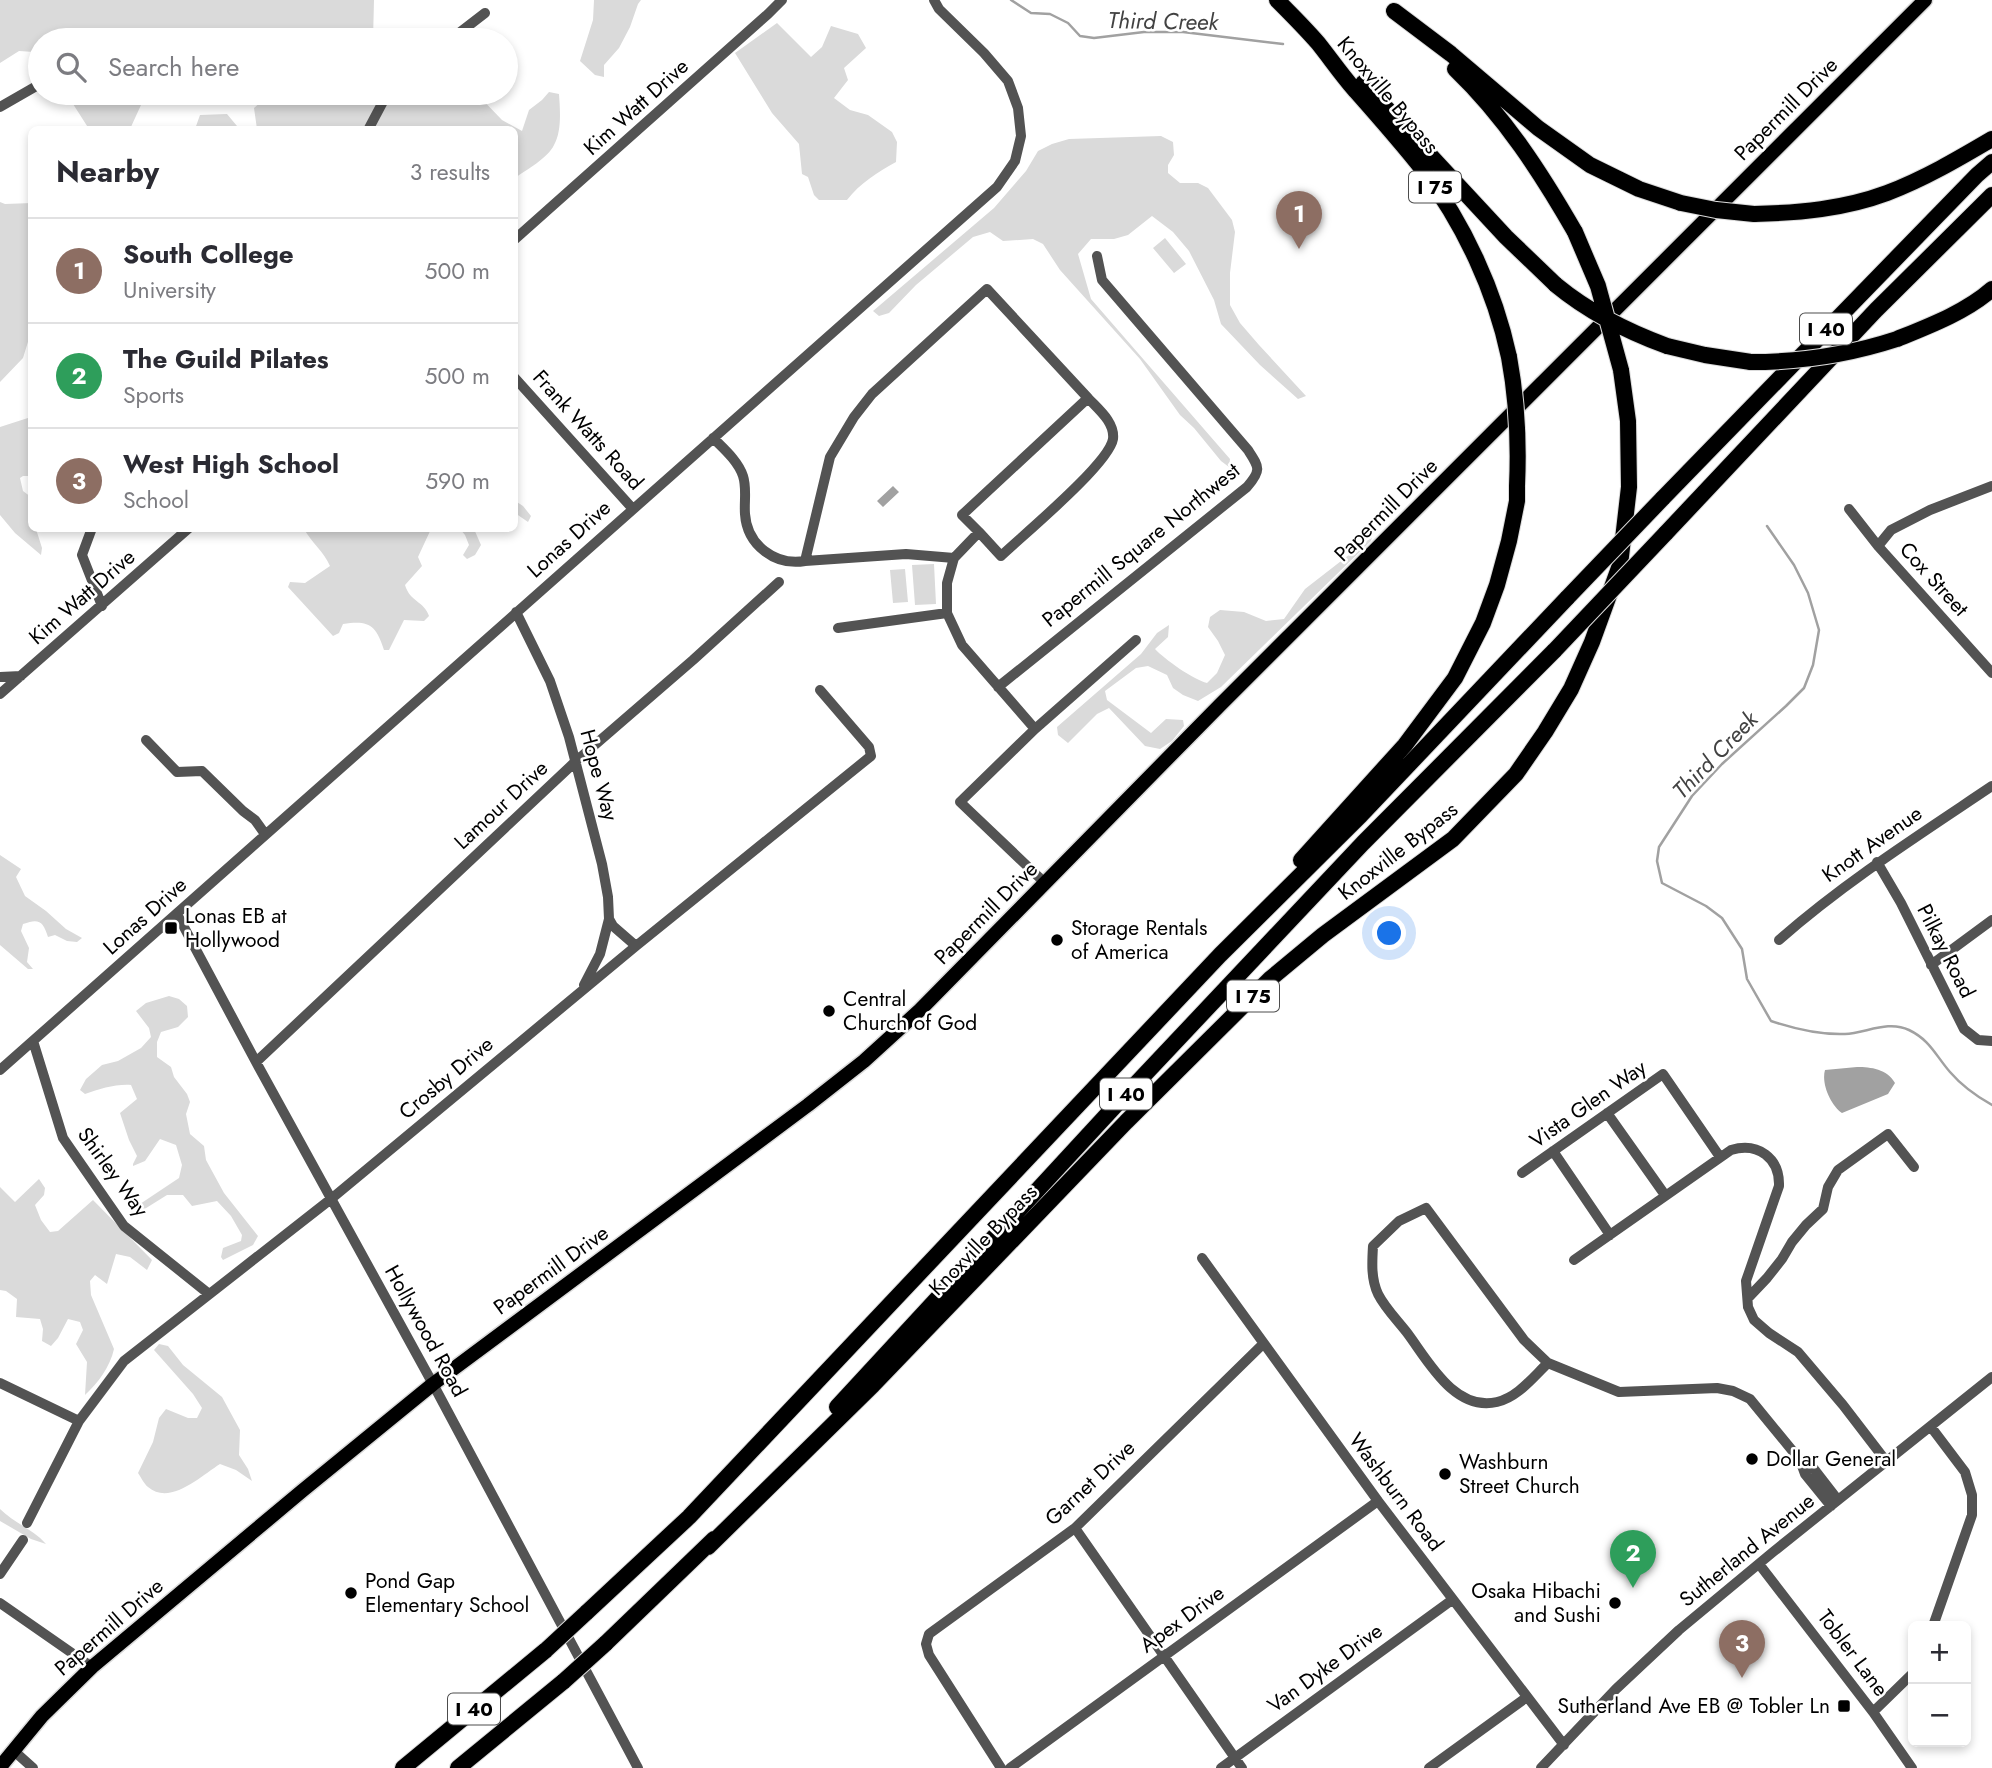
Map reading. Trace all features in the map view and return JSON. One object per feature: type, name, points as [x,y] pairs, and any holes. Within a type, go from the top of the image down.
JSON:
[{"type":"highway","name":"Knoxville Bypass","points":[[1220,955],[1405,746],[1455,678],[1483,623],[1497,585],[1517,501],[1519,439],[1516,392],[1509,357],[1493,301],[1457,222],[1424,171],[1317,42],[1278,0]]},
{"type":"highway","name":"Knoxville Bypass","points":[[708,1547],[873,1385],[1126,1122],[1270,979],[1323,934],[1453,839],[1516,774],[1571,689],[1592,642],[1619,565],[1629,487],[1628,421],[1621,370],[1598,286],[1575,232],[1532,160],[1497,114],[1465,79],[1388,5]]},
{"type":"highway","points":[[1388,5],[1538,128],[1590,165],[1639,189],[1681,203],[1754,214],[1796,213],[1835,207],[1886,193],[1939,169],[1992,139]]},
{"type":"highway","points":[[1317,42],[1350,69],[1513,244],[1556,285],[1602,318],[1667,346],[1751,362],[1819,359],[1847,354],[1897,339],[1951,314],[1992,289]]},
{"type":"highway","name":"I 40","points":[[402,1768],[546,1650],[689,1517],[1220,955],[1361,815],[1882,271],[1992,162]]},
{"type":"highway","name":"I 40","points":[[458,1768],[564,1681],[708,1547],[1353,853],[1555,650],[1876,310],[1992,195]]},
{"type":"main road","name":"Papermill Drive","points":[[0,1767],[42,1716],[92,1667],[257,1528],[433,1384],[808,1105],[864,1061],[920,1010],[1219,706],[1925,0]]},
{"type":"street","name":"Kim Watt Drive","points":[[518,236],[782,0]]},
{"type":"street","name":"Lonas Drive","points":[[0,1070],[997,187],[1015,161],[1021,136],[1018,108],[1008,82],[984,53],[939,9],[934,0]]},
{"type":"street","points":[[466,28],[485,13]]},
{"type":"street","points":[[0,107],[28,91]]},
{"type":"street","points":[[370,126],[381,105]]},
{"type":"street","name":"Papermill Square Northwest","points":[[998,687],[1257,476],[1258,466],[1248,450],[1102,280],[1097,256]]},
{"type":"street","points":[[805,561],[830,457],[854,417],[872,394],[987,289],[1088,398],[1111,424],[1113,437],[1109,451],[1096,468],[1001,556],[962,515],[1088,398]]},
{"type":"street","name":"Frank Watts Road","points":[[518,381],[633,509]]},
{"type":"street","points":[[713,438],[737,464],[744,478],[745,516],[752,537],[772,557],[785,561],[906,554],[954,558]]},
{"type":"street","points":[[1878,546],[1891,530],[1930,510],[1992,486]]},
{"type":"street","name":"Cox Street","points":[[1849,509],[1878,546],[1992,673]]},
{"type":"street","points":[[91,532],[82,555],[102,606]]},
{"type":"street","name":"Kim Watt Drive","points":[[0,694],[185,532]]},
{"type":"street","points":[[979,532],[954,558],[947,583],[947,613],[962,646],[1035,729]]},
{"type":"street","name":"Lamour Drive","points":[[256,1062],[575,762],[779,582]]},
{"type":"street","name":"Hope Way","points":[[516,612],[550,681],[569,737],[608,897],[608,919],[600,954],[581,991]]},
{"type":"street","points":[[838,628],[947,613]]},
{"type":"street","points":[[1045,883],[960,802],[1035,729],[1136,640]]},
{"type":"street","points":[[0,677],[21,676]]},
{"type":"street","name":"Crosby Drive","points":[[27,1523],[79,1421],[124,1361],[331,1199],[871,755],[869,747],[820,690]]},
{"type":"street","points":[[146,740],[177,772],[202,771],[255,820],[265,834]]},
{"type":"street","name":"Knott Avenue","points":[[1779,940],[1813,910],[1877,862],[1992,786]]},
{"type":"street","name":"Pilkay Road","points":[[1877,862],[1901,903],[1964,1029],[1978,1040],[1992,1040]]},
{"type":"street","name":"Hollywood Road","points":[[177,914],[638,1768]]},
{"type":"street","points":[[608,919],[636,946]]},
{"type":"street","points":[[1931,965],[1992,920]]},
{"type":"street","name":"Shirley Way","points":[[33,1041],[63,1138],[124,1226],[209,1294]]},
{"type":"street","name":"Vista Glen Way","points":[[1522,1173],[1663,1074],[1720,1157]]},
{"type":"street","points":[[1607,1113],[1665,1195]]},
{"type":"street","points":[[1748,1298],[1767,1278],[1806,1225],[1823,1209],[1828,1187],[1838,1170],[1888,1134],[1914,1167]]},
{"type":"street","points":[[1574,1260],[1731,1150],[1751,1147],[1763,1152],[1773,1162],[1779,1174],[1779,1186],[1746,1281],[1748,1307],[1754,1320],[1797,1352],[1843,1405],[1886,1461]]},
{"type":"street","points":[[1553,1151],[1610,1235]]},
{"type":"street","points":[[1548,1363],[1515,1394],[1495,1402],[1474,1402],[1458,1394],[1439,1376],[1378,1294],[1371,1270],[1373,1247],[1399,1222],[1426,1208],[1524,1340],[1548,1363],[1619,1392],[1717,1388],[1733,1391],[1750,1399],[1800,1460],[1814,1469],[1834,1503]]},
{"type":"street","name":"Washburn Road","points":[[1202,1258],[1378,1502],[1563,1745]]},
{"type":"street","name":"Garnet Drive","points":[[1001,1768],[929,1655],[926,1644],[929,1634],[1075,1528],[1264,1344]]},
{"type":"street","name":"Sutherland Avenue","points":[[1541,1768],[1640,1665],[1759,1563],[1992,1377]]},
{"type":"street","points":[[0,1382],[79,1421]]},
{"type":"street","points":[[1931,1427],[1965,1472],[1972,1495],[1972,1515],[1935,1621]]},
{"type":"street","name":"Apex Drive","points":[[1010,1768],[1378,1502]]},
{"type":"street","points":[[1075,1528],[1242,1768]]},
{"type":"street","points":[[0,1574],[23,1540]]},
{"type":"street","name":"Tobler Lane","points":[[1759,1563],[1873,1712],[1912,1768]]},
{"type":"street","name":"Van Dyke Drive","points":[[1221,1768],[1452,1600]]},
{"type":"street","points":[[0,1603],[92,1667]]},
{"type":"street","points":[[1873,1712],[1908,1678]]},
{"type":"street","points":[[1429,1768],[1527,1697]]},
{"type":"street","points":[[14,1751],[33,1768]]},
{"type":"shaded area","points":[[0,0],[374,0],[373,28],[28,28],[28,52],[19,51],[0,63]]},
{"type":"shaded area","points":[[594,0],[641,0],[619,48],[604,65],[604,77],[595,75],[580,61],[593,20]]},
{"type":"shaded area","points":[[777,23],[811,57],[822,47],[831,26],[858,34],[866,48],[844,68],[848,80],[834,98],[850,110],[868,115],[892,132],[897,142],[896,162],[863,183],[847,200],[819,200],[814,195],[808,177],[802,174],[799,144],[772,113],[735,53]]},
{"type":"shaded area","points":[[549,92],[559,94],[560,120],[557,139],[547,155],[518,176],[518,129],[522,131],[529,110]]},
{"type":"shaded area","points":[[74,105],[141,105],[131,126],[87,126]]},
{"type":"shaded area","points":[[257,105],[488,105],[502,120],[513,126],[257,126],[254,108]]},
{"type":"shaded area","points":[[227,114],[237,126],[196,126],[200,115]]},
{"type":"shaded area","points":[[1161,136],[1173,142],[1174,155],[1168,165],[1168,173],[1180,183],[1198,183],[1208,188],[1232,220],[1235,232],[1230,273],[1230,305],[1240,323],[1306,396],[1298,399],[1260,365],[1221,324],[1214,300],[1189,251],[1173,232],[1152,216],[1128,235],[1114,239],[1091,239],[1078,254],[1091,299],[1230,459],[1229,467],[1180,415],[1140,359],[1060,270],[1043,244],[1033,239],[1003,241],[990,232],[973,237],[916,285],[889,313],[879,316],[873,311],[994,208],[1026,171],[1038,151],[1069,139]]},
{"type":"shaded area","points":[[0,202],[28,203],[28,342],[23,358],[0,382]]},
{"type":"shaded area","points":[[1165,238],[1186,264],[1174,273],[1153,248]]},
{"type":"shaded area","points":[[28,418],[28,476],[20,478],[23,491],[28,495],[28,532],[37,532],[42,548],[41,555],[15,533],[0,515],[0,427]]},
{"type":"shaded area","points":[[893,486],[899,492],[883,507],[877,501]]},
{"type":"shaded area","points":[[518,503],[531,516],[528,522],[518,515]]},
{"type":"shaded area","points":[[306,532],[430,532],[418,557],[422,566],[405,585],[410,595],[424,607],[429,616],[424,621],[404,620],[389,650],[384,650],[378,635],[365,624],[343,624],[339,633],[333,636],[288,587],[290,582],[305,583],[330,566]]},
{"type":"shaded area","points":[[462,532],[475,532],[481,545],[475,555],[467,559],[463,555],[469,545]]},
{"type":"shaded area","points":[[1372,537],[1371,541],[1221,687],[1198,701],[1173,688],[1167,675],[1148,666],[1136,668],[1105,691],[1107,700],[1151,733],[1166,719],[1183,720],[1184,726],[1172,741],[1160,749],[1145,746],[1109,708],[1097,714],[1068,743],[1058,735],[1057,727],[1141,654],[1157,633],[1169,625],[1168,637],[1155,649],[1180,669],[1207,683],[1217,673],[1225,655],[1208,627],[1210,617],[1220,610],[1244,612],[1266,621],[1284,619],[1305,589]]},
{"type":"shaded area","points":[[934,564],[936,604],[915,605],[912,565]]},
{"type":"shaded area","points":[[905,569],[908,602],[893,603],[890,570]]},
{"type":"shaded area","points":[[0,855],[21,869],[16,877],[25,896],[66,929],[82,938],[77,942],[55,935],[48,937],[40,922],[23,924],[21,931],[29,948],[27,962],[33,969],[28,969],[0,945]]},
{"type":"shaded area","points":[[169,996],[179,999],[187,1006],[188,1017],[178,1027],[161,1032],[157,1042],[157,1057],[171,1067],[174,1077],[187,1094],[190,1102],[186,1114],[190,1134],[204,1146],[206,1160],[224,1193],[258,1236],[253,1245],[223,1260],[223,1248],[241,1241],[242,1235],[231,1216],[217,1201],[192,1206],[183,1195],[167,1195],[143,1210],[136,1211],[140,1204],[179,1178],[182,1165],[176,1145],[160,1139],[145,1161],[133,1166],[137,1156],[120,1113],[137,1099],[131,1085],[113,1086],[85,1094],[80,1090],[86,1079],[102,1065],[118,1061],[141,1048],[151,1037],[149,1028],[136,1011],[146,1003]]},
{"type":"shaded area","points":[[1857,1067],[1883,1072],[1895,1083],[1888,1094],[1842,1113],[1828,1094],[1824,1082],[1825,1070]]},
{"type":"shaded area","points":[[39,1179],[45,1188],[44,1195],[35,1205],[50,1232],[58,1231],[93,1200],[152,1260],[147,1270],[130,1257],[116,1254],[107,1284],[95,1275],[90,1281],[91,1295],[114,1349],[103,1374],[85,1395],[87,1362],[76,1344],[83,1330],[80,1322],[68,1319],[51,1346],[42,1341],[40,1319],[16,1317],[17,1299],[0,1290],[0,1187],[15,1202]]},
{"type":"shaded area","points":[[159,1344],[168,1346],[183,1365],[222,1397],[240,1430],[239,1455],[252,1481],[236,1470],[220,1464],[195,1482],[175,1491],[157,1492],[144,1482],[138,1473],[153,1442],[159,1418],[166,1409],[188,1418],[197,1418],[202,1408],[154,1350]]},
{"type":"shaded area","points":[[0,1509],[46,1544],[31,1539],[0,1521]]},
{"type":"waterway","name":"Third Creek","points":[[1011,0],[1031,13],[1050,14],[1068,23],[1080,36],[1094,38],[1144,32],[1183,32],[1283,44]]},
{"type":"waterway","name":"Third Creek","points":[[1767,526],[1794,565],[1808,593],[1819,630],[1813,665],[1804,688],[1722,764],[1692,796],[1659,847],[1657,861],[1662,883],[1706,906],[1722,918],[1742,949],[1747,979],[1771,1021],[1826,1034],[1845,1034],[1893,1026],[1909,1030],[1928,1043],[1959,1082],[1992,1105]]},
{"type":"place","name":"South College","points":[[1299,249]]},
{"type":"place","name":"Lonas EB at Hollywood","points":[[171,928]]},
{"type":"place","name":"Storage Rentals of America","points":[[1057,940]]},
{"type":"place","name":"Central Church of God","points":[[829,1011]]},
{"type":"place","name":"Dollar General","points":[[1752,1459]]},
{"type":"place","name":"Washburn Street Church","points":[[1445,1474]]},
{"type":"place","name":"The Guild Pilates","points":[[1633,1588]]},
{"type":"place","name":"Pond Gap Elementary School","points":[[351,1593]]},
{"type":"place","name":"Osaka Hibachi and Sushi","points":[[1615,1603]]},
{"type":"place","name":"West High School","points":[[1742,1678]]},
{"type":"place","name":"Sutherland Ave EB @ Tobler Ln","points":[[1844,1706]]}]
